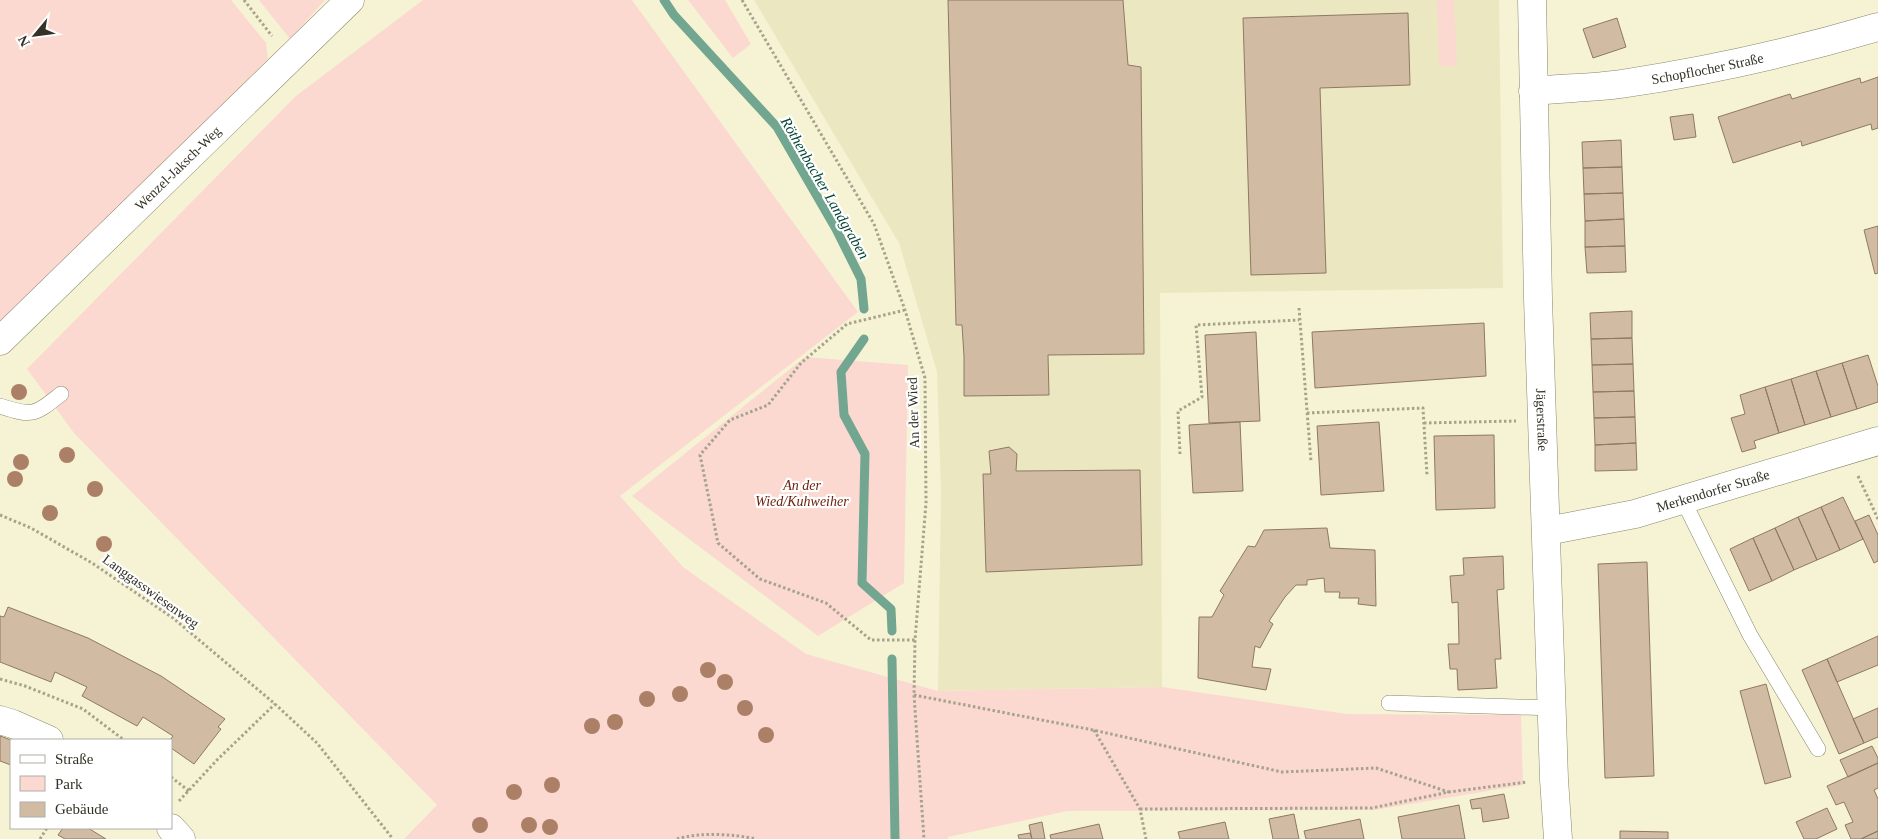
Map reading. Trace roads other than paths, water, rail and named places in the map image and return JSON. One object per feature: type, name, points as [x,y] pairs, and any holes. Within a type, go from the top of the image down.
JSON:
[{"type":"street","name":"Wenzel-Jaksch-Weg","points":[[3,339],[350,0]]},
{"type":"street","name":"Jägerstraße","points":[[1532,0],[1533,91],[1554,779],[1558,839]]},
{"type":"street","name":"Schopflocher Straße","points":[[1533,91],[1619,84],[1718,68],[1878,27]]},
{"type":"street","name":"Merkendorfer Straße","points":[[1547,531],[1636,514],[1878,441]]},
{"type":"street","points":[[0,720],[47,739]]},
{"type":"street","points":[[174,815],[181,839]]},
{"type":"lane","points":[[0,406],[23,413],[39,411],[61,394]]},
{"type":"lane","points":[[1683,500],[1750,635],[1818,749]]},
{"type":"lane","points":[[1389,703],[1553,708]]},
{"type":"waterway","name":"Röthenbacher Landgraben","points":[[664,0],[674,15],[777,127],[836,229],[861,279],[864,309]]},
{"type":"waterway","name":"Röthenbacher Landgraben","points":[[864,339],[841,372],[844,415],[865,454],[862,583],[891,609],[892,631]]},
{"type":"waterway","name":"Röthenbacher Landgraben","points":[[892,659],[895,839]]},
{"type":"park label","name":"An der Wied/Kuhweiher","points":[[802,494]]}]
